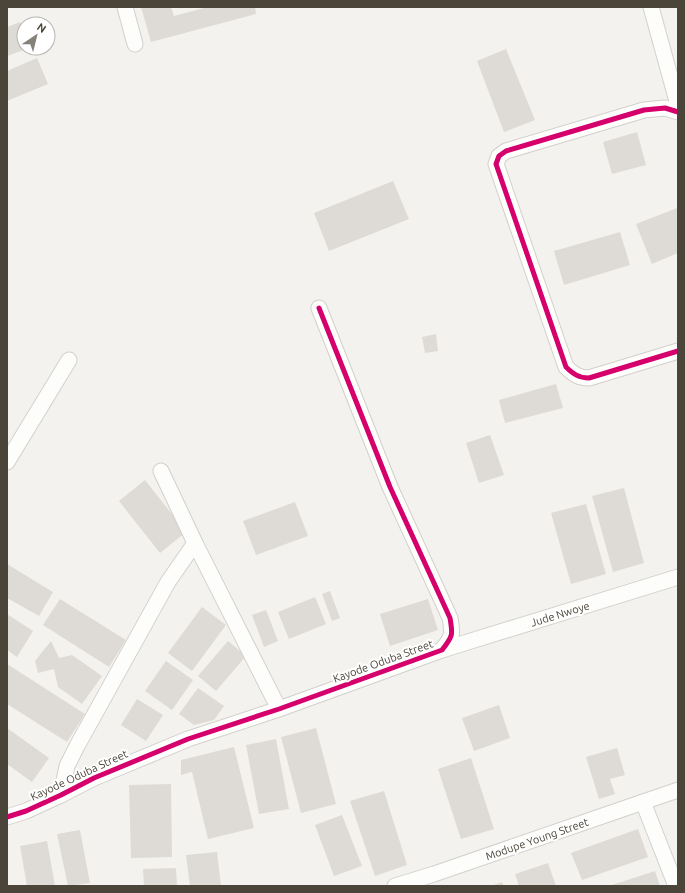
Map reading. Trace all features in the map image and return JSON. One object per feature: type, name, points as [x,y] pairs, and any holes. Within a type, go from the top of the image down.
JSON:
[{"type":"street","points":[[125,7],[135,44]]},
{"type":"street","points":[[651,7],[678,105]]},
{"type":"street","points":[[678,112],[665,108],[644,110],[506,151],[499,156],[496,164],[566,367],[569,371],[583,378],[589,378],[678,351]]},
{"type":"street","name":"Kayode Oduba Street","points":[[7,817],[26,811],[94,778],[181,741],[279,709],[442,650],[448,641],[452,632],[450,618],[390,487],[319,308]]},
{"type":"street","points":[[7,462],[69,360]]},
{"type":"street","points":[[161,471],[195,543],[279,709]]},
{"type":"street","points":[[61,795],[67,766],[77,746],[168,582],[195,543]]},
{"type":"street","name":"Jude Nwoye","points":[[442,650],[678,577]]},
{"type":"street","name":"Modupe Young Street","points":[[395,886],[437,880],[678,790]]},
{"type":"street","points":[[643,802],[676,886]]},
{"type":"building","points":[[141,7],[171,7],[174,16],[208,7],[255,7],[256,14],[151,42]]},
{"type":"building","points":[[16,24],[16,53],[7,56],[7,27]]},
{"type":"building","points":[[506,49],[535,120],[504,132],[477,61]]},
{"type":"building","points":[[37,58],[48,84],[7,101],[7,71]]},
{"type":"building","points":[[637,132],[646,165],[612,174],[603,142]]},
{"type":"building","points":[[393,181],[409,219],[329,251],[314,213]]},
{"type":"building","points":[[677,208],[678,253],[652,264],[636,224]]},
{"type":"building","points":[[620,232],[630,265],[564,285],[554,251]]},
{"type":"building","points":[[436,334],[438,351],[425,353],[422,337]]},
{"type":"building","points":[[556,384],[563,408],[505,423],[499,400]]},
{"type":"building","points":[[490,435],[504,475],[479,483],[466,443]]},
{"type":"building","points":[[145,480],[186,532],[160,553],[119,501]]},
{"type":"building","points":[[624,488],[644,563],[613,572],[592,496]]},
{"type":"building","points":[[295,502],[308,536],[256,555],[243,521]]},
{"type":"building","points":[[586,504],[606,574],[571,584],[551,513]]},
{"type":"building","points":[[7,564],[53,592],[39,616],[7,598]]},
{"type":"building","points":[[330,591],[340,618],[332,621],[322,594]]},
{"type":"building","points":[[315,597],[326,624],[289,639],[278,612]]},
{"type":"building","points":[[60,599],[126,640],[109,667],[43,625]]},
{"type":"building","points":[[428,599],[438,630],[390,646],[380,614]]},
{"type":"building","points":[[202,607],[226,625],[192,671],[168,653]]},
{"type":"building","points":[[266,610],[278,641],[264,647],[252,615]]},
{"type":"building","points":[[7,614],[33,631],[17,657],[7,650]]},
{"type":"building","points":[[51,641],[59,658],[72,655],[102,676],[82,704],[58,687],[54,669],[38,673],[35,661]]},
{"type":"building","points":[[228,641],[246,656],[216,691],[198,676]]},
{"type":"building","points":[[166,661],[193,680],[172,710],[145,691]]},
{"type":"building","points":[[7,664],[85,714],[67,742],[7,704]]},
{"type":"building","points":[[198,688],[224,706],[214,720],[194,725],[179,714]]},
{"type":"building","points":[[137,699],[163,715],[146,741],[121,725]]},
{"type":"building","points":[[499,705],[510,738],[474,751],[462,718]]},
{"type":"building","points":[[7,728],[49,758],[32,782],[7,764]]},
{"type":"building","points":[[316,728],[336,804],[301,813],[281,737]]},
{"type":"building","points":[[276,739],[289,809],[259,814],[246,745]]},
{"type":"building","points":[[234,747],[254,828],[208,839],[192,772],[181,775],[181,760]]},
{"type":"building","points":[[617,748],[625,775],[610,779],[615,794],[599,799],[586,757]]},
{"type":"building","points":[[471,758],[494,829],[461,839],[438,769]]},
{"type":"building","points":[[171,784],[172,857],[131,858],[129,785]]},
{"type":"building","points":[[384,791],[407,865],[375,876],[350,801]]},
{"type":"building","points":[[342,815],[362,866],[334,876],[315,825]]},
{"type":"building","points":[[638,829],[648,857],[582,880],[571,853]]},
{"type":"building","points":[[80,830],[90,883],[68,886],[57,834]]},
{"type":"building","points":[[47,841],[55,886],[27,886],[20,846]]},
{"type":"building","points":[[217,852],[221,886],[190,886],[186,855]]},
{"type":"building","points":[[548,863],[556,886],[519,886],[515,874]]},
{"type":"building","points":[[176,868],[177,886],[144,886],[143,869]]},
{"type":"building","points":[[655,871],[660,886],[609,886]]},
{"type":"building","points":[[502,882],[504,886],[491,886]]},
{"type":"cycle path","points":[[678,112],[665,108],[644,110],[506,151],[499,156],[496,164],[566,367],[576,375],[589,378],[678,351]]},
{"type":"cycle path","points":[[7,817],[26,811],[94,778],[188,739],[279,709],[442,650],[448,641],[452,632],[450,618],[390,487],[319,308]]}]
